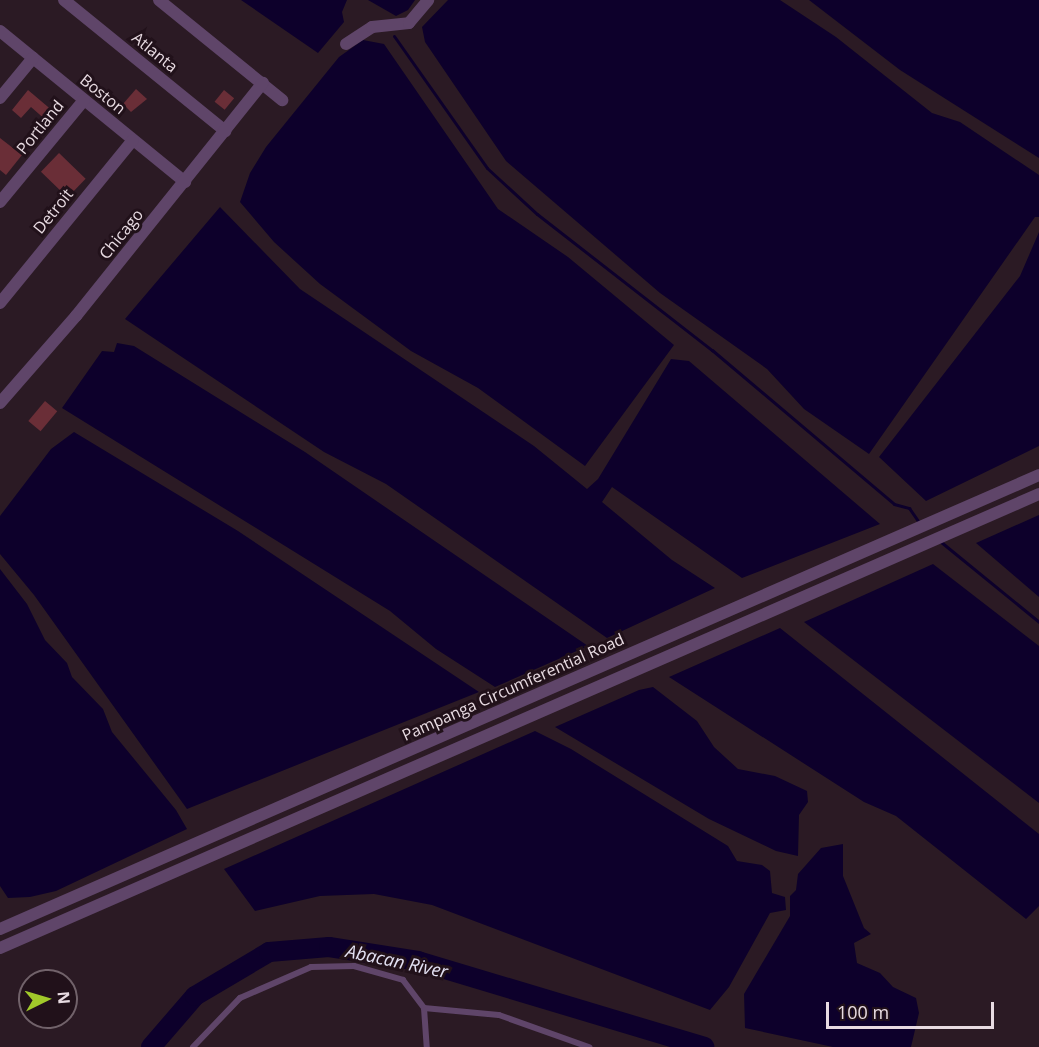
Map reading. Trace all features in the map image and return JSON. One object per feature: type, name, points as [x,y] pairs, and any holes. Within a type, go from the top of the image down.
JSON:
[{"type":"street","name":"Atlanta","points":[[64,0],[225,131]]},
{"type":"street","points":[[159,0],[282,100]]},
{"type":"street","points":[[346,44],[372,27],[409,23],[428,0]]},
{"type":"street","name":"Boston","points":[[0,31],[185,182]]},
{"type":"street","points":[[0,98],[33,58]]},
{"type":"street","name":"Chicago","points":[[0,403],[185,182],[263,83]]},
{"type":"street","name":"Portland","points":[[0,202],[84,100]]},
{"type":"street","name":"Detroit","points":[[0,303],[133,140]]},
{"type":"street","name":"Pampanga Circumferential Road","points":[[0,929],[1039,475]]},
{"type":"street","name":"Pampanga Circumferential Road","points":[[0,948],[1039,494]]},
{"type":"lane","points":[[193,1047],[240,998],[311,967],[354,966],[403,980],[424,1008],[427,1047]]},
{"type":"lane","points":[[424,1008],[500,1015],[589,1047]]},
{"type":"shaded area","points":[[241,0],[347,0],[342,12],[344,22],[318,53]]},
{"type":"shaded area","points":[[368,0],[415,0],[408,10],[396,16]]},
{"type":"shaded area","points":[[448,0],[780,0],[836,37],[932,113],[960,122],[1039,175],[1039,217],[1035,217],[869,454],[804,409],[767,369],[660,293],[506,161],[425,42],[422,27]]},
{"type":"shaded area","points":[[809,0],[1039,0],[1039,158],[900,70]]},
{"type":"shaded area","points":[[363,40],[384,44],[498,209],[568,257],[674,345],[585,466],[478,388],[411,351],[320,284],[274,242],[240,202],[250,173],[266,147],[339,57]]},
{"type":"shaded area","points":[[220,207],[300,289],[534,446],[587,489],[598,479],[671,359],[689,361],[880,524],[742,578],[612,487],[602,502],[672,560],[715,588],[607,638],[386,484],[324,452],[125,319]]},
{"type":"shaded area","points":[[1039,232],[1039,446],[926,501],[879,457],[1020,276]]},
{"type":"shaded area","points":[[117,343],[134,346],[305,452],[588,646],[495,687],[436,649],[390,611],[62,408],[102,351],[114,352]]},
{"type":"shaded area","points":[[74,432],[238,531],[479,692],[187,809],[34,595],[0,554],[0,516],[51,449]]},
{"type":"shaded area","points":[[1039,515],[1039,597],[976,543]]},
{"type":"shaded area","points":[[933,564],[1039,646],[1039,803],[804,622]]},
{"type":"shaded area","points":[[0,569],[27,604],[45,640],[67,663],[72,677],[103,709],[112,732],[176,810],[187,829],[56,891],[30,897],[8,898],[0,886]]},
{"type":"shaded area","points":[[780,628],[1039,834],[1039,906],[1026,919],[896,816],[864,802],[669,677]]},
{"type":"shaded area","points":[[653,687],[697,721],[714,747],[738,769],[775,776],[807,791],[808,802],[799,815],[798,856],[776,851],[709,819],[555,727],[639,690]]},
{"type":"shaded area","points":[[535,731],[571,749],[728,846],[737,861],[762,865],[770,871],[772,893],[785,897],[786,910],[770,913],[729,987],[710,1010],[432,905],[374,894],[320,896],[255,911],[224,869]]},
{"type":"shaded area","points":[[843,844],[843,876],[864,928],[871,934],[854,943],[857,963],[880,973],[893,987],[916,998],[919,1013],[911,1047],[833,1047],[745,1028],[744,994],[790,916],[790,896],[796,890],[798,874],[821,848]]},
{"type":"building","points":[[136,89],[147,99],[131,112],[123,104]]},
{"type":"building","points":[[28,90],[54,112],[47,121],[31,107],[21,118],[12,110]]},
{"type":"building","points":[[224,90],[234,98],[225,110],[215,102]]},
{"type":"building","points":[[0,138],[22,155],[6,175],[0,170]]},
{"type":"building","points":[[59,153],[86,179],[68,197],[41,172]]},
{"type":"building","points":[[45,401],[57,411],[41,431],[28,421]]},
{"type":"waterway","points":[[394,36],[487,168],[537,214],[712,350],[894,504],[909,508],[920,524]]},
{"type":"waterway","points":[[941,542],[1039,622]]},
{"type":"waterway","name":"Abacan River","points":[[151,1047],[195,996],[269,952],[329,947],[418,961],[704,1047]]}]
